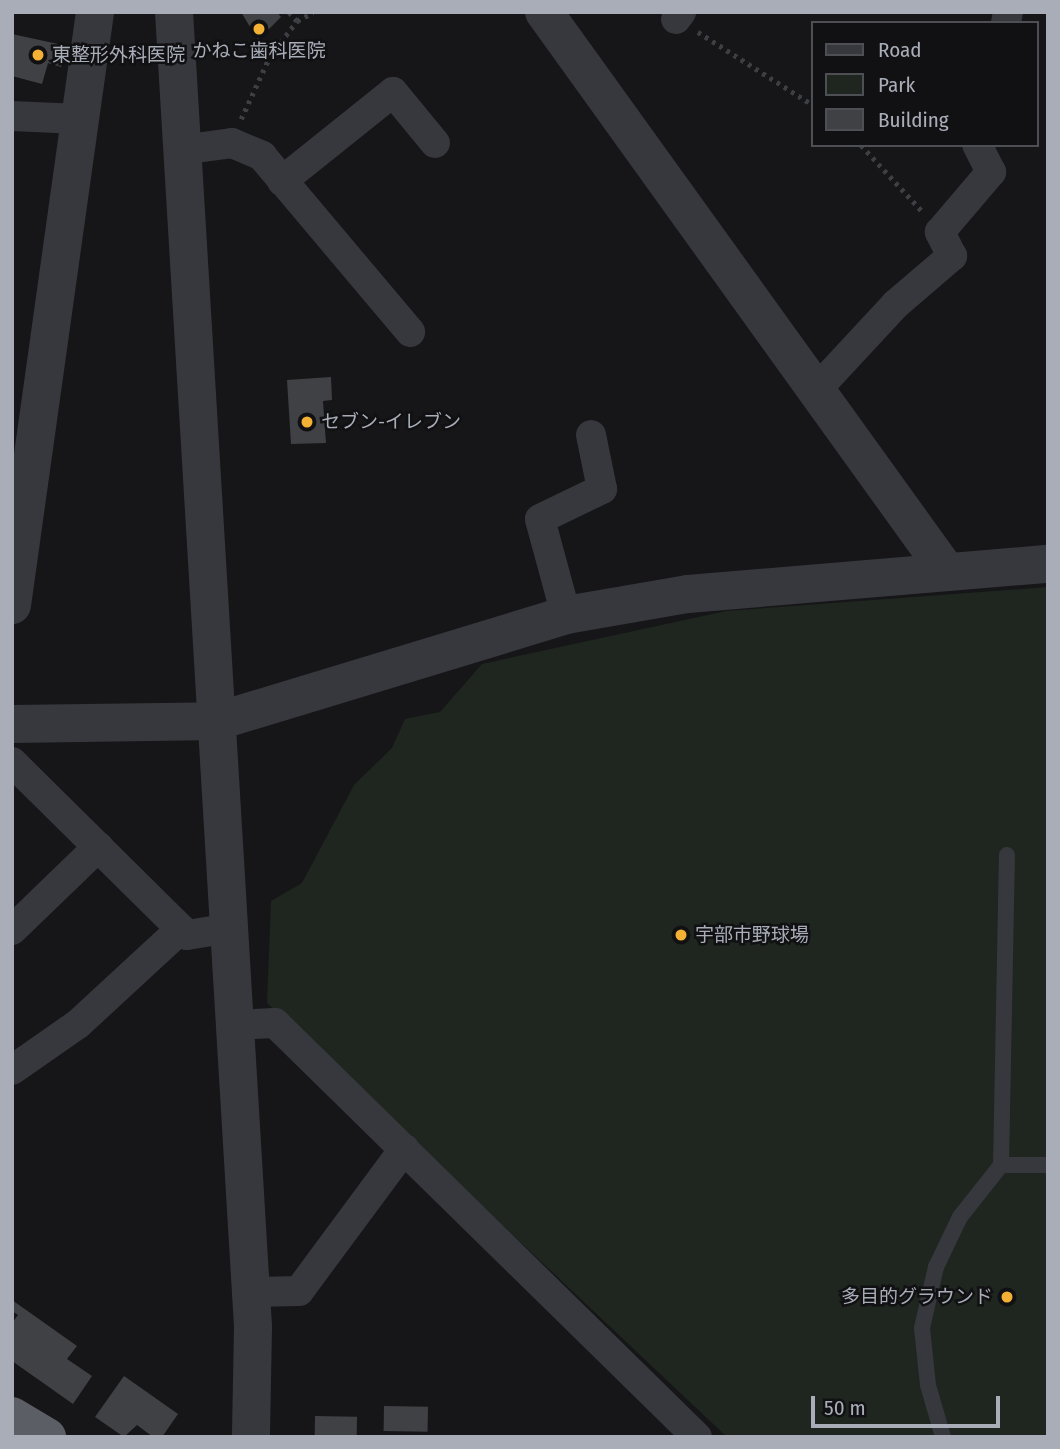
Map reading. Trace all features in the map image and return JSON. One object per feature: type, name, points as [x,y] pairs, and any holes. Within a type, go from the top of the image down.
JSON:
[{"type":"highway","points":[[12,1416],[47,1437]]},
{"type":"street","points":[[12,605],[95,12]]},
{"type":"street","points":[[174,12],[236,1025],[255,1378],[251,1437]]},
{"type":"street","points":[[544,12],[947,572]]},
{"type":"street","points":[[282,181],[393,92],[435,143]]},
{"type":"street","points":[[12,116],[79,119]]},
{"type":"street","points":[[181,150],[232,143],[262,156],[410,332]]},
{"type":"street","points":[[817,389],[896,304],[952,256],[940,232],[991,172],[978,147]]},
{"type":"street","points":[[566,615],[540,519],[602,489],[591,435]]},
{"type":"street","points":[[12,724],[218,721],[566,615],[688,594],[1048,564]]},
{"type":"street","points":[[12,762],[187,935],[230,928]]},
{"type":"street","points":[[12,930],[98,847]]},
{"type":"street","points":[[12,1070],[78,1024],[181,929]]},
{"type":"street","points":[[236,1025],[275,1023],[697,1437]]},
{"type":"street","points":[[250,1292],[299,1291],[404,1149]]},
{"type":"lane","points":[[943,1437],[928,1385],[922,1328],[936,1267],[960,1217],[1001,1165],[1007,855]]},
{"type":"lane","points":[[1001,1165],[1048,1165]]},
{"type":"path","points":[[289,12],[297,21]]},
{"type":"path","points":[[232,143],[270,56],[297,21],[313,12]]},
{"type":"path","points":[[678,15],[811,104]]},
{"type":"path","points":[[862,147],[940,232]]},
{"type":"green space","name":"宇部市野球場","points":[[1048,587],[1048,1437],[727,1437],[267,1003],[271,901],[302,883],[354,785],[392,748],[405,719],[440,712],[482,664],[726,611]]},
{"type":"building","name":"かねこ歯科医院","points":[[241,12],[277,12],[281,17],[258,40]]},
{"type":"building","name":"東整形外科医院","points":[[12,34],[67,46],[61,67],[48,63],[42,84],[12,76]]},
{"type":"building","name":"セブン-イレブン","points":[[331,377],[332,400],[323,401],[326,443],[291,444],[287,380]]},
{"type":"building","points":[[12,1300],[77,1346],[67,1359],[92,1376],[73,1404],[12,1361],[12,1323],[18,1315],[12,1311]]},
{"type":"building","points":[[124,1376],[178,1414],[162,1437],[153,1437],[137,1425],[124,1437],[95,1417]]},
{"type":"building","points":[[384,1406],[428,1407],[428,1432],[384,1431]]},
{"type":"building","points":[[315,1416],[357,1417],[357,1437],[315,1437]]},
{"type":"place","name":"かねこ歯科医院","points":[[259,29]]},
{"type":"place","name":"東整形外科医院","points":[[38,55]]},
{"type":"place","name":"セブン-イレブン","points":[[307,422]]},
{"type":"place","name":"宇部市野球場","points":[[681,935]]},
{"type":"place","name":"多目的グラウンド","points":[[1007,1297]]}]
